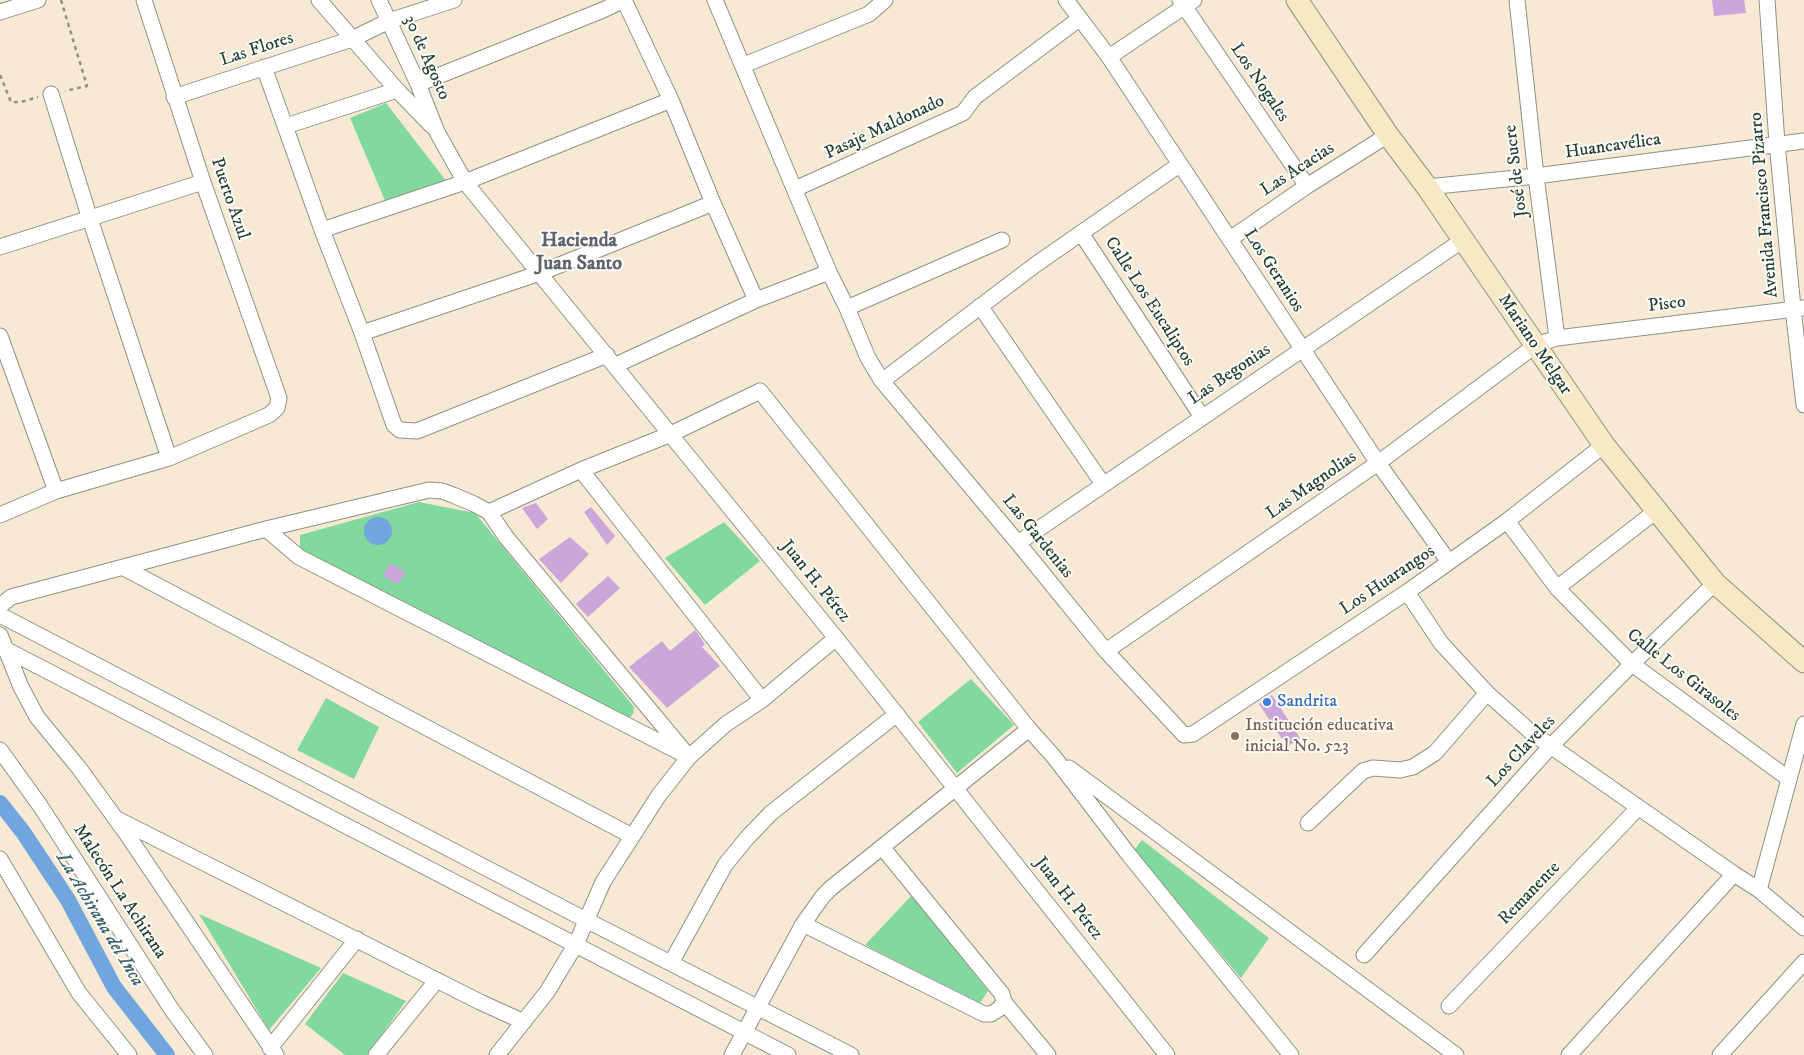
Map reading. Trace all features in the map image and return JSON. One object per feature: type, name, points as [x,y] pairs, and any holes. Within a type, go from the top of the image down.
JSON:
[{"type":"main road","name":"Mariano Melgar","points":[[1297,0],[1388,135],[1427,187],[1604,445],[1716,583],[1804,662]]},
{"type":"street","points":[[0,12],[18,3],[38,0]]},
{"type":"street","name":"Puerto Azul","points":[[144,0],[174,97],[279,398],[277,408],[269,415],[169,458]]},
{"type":"street","points":[[319,0],[397,90],[437,132]]},
{"type":"street","name":"30 de Agosto","points":[[379,0],[418,84],[437,132]]},
{"type":"street","name":"Las Flores","points":[[174,97],[352,39],[389,21],[454,0]]},
{"type":"street","points":[[418,84],[600,5],[624,0],[671,100],[713,203],[756,300]]},
{"type":"street","name":"Las Gardenias","points":[[716,0],[829,272],[847,308],[868,358],[882,381],[1018,542],[1106,651],[1184,735]]},
{"type":"street","points":[[744,65],[868,14],[885,0]]},
{"type":"street","name":"Los Geranios","points":[[1066,0],[1109,57],[1378,463],[1449,562]]},
{"type":"street","name":"José de Sucre","points":[[1517,0],[1536,176],[1557,338]]},
{"type":"street","name":"Avenida Francisco Pizarro","points":[[1767,0],[1777,144],[1798,308],[1804,405]]},
{"type":"street","points":[[1109,57],[1186,2]]},
{"type":"street","name":"Los Nogales","points":[[1186,2],[1307,186]]},
{"type":"street","name":"Pasaje Maldonado","points":[[795,190],[963,113],[975,97],[1079,19]]},
{"type":"street","points":[[264,67],[394,425],[400,430],[408,432],[417,431],[611,360],[829,272]]},
{"type":"street","points":[[286,126],[397,90]]},
{"type":"street","points":[[0,515],[56,492],[169,458],[51,94]]},
{"type":"street","points":[[322,230],[465,182],[671,100]]},
{"type":"street","name":"Juan H. Pérez","points":[[437,132],[465,182],[836,638],[1167,1055]]},
{"type":"street","name":"Las Acacias","points":[[1230,239],[1307,186],[1388,135]]},
{"type":"street","name":"Huancavélica","points":[[1427,187],[1536,176],[1804,141]]},
{"type":"street","points":[[882,381],[980,306],[1179,165]]},
{"type":"street","points":[[0,248],[203,182]]},
{"type":"street","points":[[362,333],[540,273],[713,203]]},
{"type":"street","name":"Calle Los Eucaliptos","points":[[1081,233],[1202,417]]},
{"type":"street","points":[[847,308],[1002,240]]},
{"type":"street","name":"Las Begonias","points":[[1018,542],[1463,240]]},
{"type":"street","points":[[980,306],[1103,484]]},
{"type":"street","name":"Pisco","points":[[1536,345],[1557,338],[1798,308]]},
{"type":"street","points":[[0,336],[56,492]]},
{"type":"street","name":"Las Magnolias","points":[[1106,651],[1378,463],[1536,345]]},
{"type":"street","points":[[489,512],[581,470],[671,434],[757,392],[763,393],[1029,729],[1054,757],[1128,855],[1291,1055]]},
{"type":"street","name":"Los Huarangos","points":[[1184,735],[1193,734],[1407,592],[1507,521],[1604,445]]},
{"type":"street","points":[[581,470],[762,700]]},
{"type":"street","points":[[0,606],[10,597],[266,529],[429,490],[442,491],[489,512],[506,537],[689,757]]},
{"type":"street","points":[[1557,588],[1656,511]]},
{"type":"street","name":"Calle Los Girasoles","points":[[1507,521],[1557,588],[1632,664],[1789,779]]},
{"type":"street","points":[[266,529],[299,556],[689,757]]},
{"type":"street","points":[[124,568],[632,836]]},
{"type":"street","name":"Los Claveles","points":[[1364,955],[1550,748],[1632,664],[1716,583]]},
{"type":"street","points":[[1407,592],[1441,644],[1487,693],[1550,748],[1759,890],[1804,928]]},
{"type":"street","points":[[0,615],[586,920],[851,1055]]},
{"type":"street","points":[[0,636],[21,687],[37,717],[79,768],[126,832],[273,1051],[357,939]]},
{"type":"street","points":[[497,1055],[547,992],[576,944],[604,882],[659,795],[689,757],[726,724],[762,700],[836,638]]},
{"type":"street","points":[[7,650],[788,1055]]},
{"type":"street","points":[[1308,823],[1363,771],[1372,768],[1400,770],[1413,768],[1435,753],[1487,693]]},
{"type":"street","points":[[671,963],[725,865],[747,838],[771,813],[897,714]]},
{"type":"street","points":[[1759,890],[1804,724]]},
{"type":"street","points":[[732,1055],[803,924],[831,888],[1029,729]]},
{"type":"street","name":"Malecón La Achirana","points":[[0,750],[41,807],[172,1010],[205,1055]]},
{"type":"street","points":[[1054,757],[1450,1053]]},
{"type":"street","name":"Remanente","points":[[1449,1006],[1638,808]]},
{"type":"street","points":[[114,817],[524,1022]]},
{"type":"street","points":[[882,847],[1002,994],[1004,1002],[1048,1055]]},
{"type":"street","points":[[0,859],[79,993],[129,1055]]},
{"type":"street","points":[[1569,1055],[1734,874]]},
{"type":"street","points":[[803,924],[984,1014],[991,1014],[999,1009],[1004,1002]]},
{"type":"street","points":[[1720,1055],[1804,962]]},
{"type":"street","points":[[376,1055],[437,980]]},
{"type":"path","points":[[61,0],[87,86]]},
{"type":"path","points":[[0,75],[11,102]]},
{"type":"green space","points":[[386,103],[447,182],[386,203],[350,118]]},
{"type":"green space","points":[[419,502],[475,513],[634,707],[633,714],[628,720],[300,549],[300,535]]},
{"type":"green space","points":[[724,522],[760,561],[705,605],[665,558]]},
{"type":"green space","points":[[971,679],[1014,725],[957,773],[918,722]]},
{"type":"green space","points":[[326,698],[379,727],[354,779],[297,750]]},
{"type":"green space","points":[[1142,840],[1269,938],[1241,978],[1134,850]]},
{"type":"green space","points":[[912,895],[988,991],[980,1003],[865,945]]},
{"type":"green space","points":[[199,914],[321,968],[269,1030]]},
{"type":"green space","points":[[343,973],[406,1001],[367,1055],[345,1055],[305,1024]]},
{"type":"water","points":[[378,517],[388,521],[392,531],[388,541],[378,545],[368,541],[364,531],[368,521]]},
{"type":"building","points":[[1712,0],[1744,0],[1746,13],[1714,16]]},
{"type":"building","points":[[536,503],[548,519],[537,529],[522,508]]},
{"type":"building","points":[[591,507],[615,536],[607,545],[584,512]]},
{"type":"building","points":[[570,537],[589,554],[561,583],[539,559]]},
{"type":"building","points":[[390,563],[406,572],[398,584],[383,576]]},
{"type":"building","points":[[608,576],[620,588],[588,617],[576,604]]},
{"type":"building","points":[[695,630],[705,644],[702,647],[720,666],[667,708],[629,667],[662,641],[670,651]]},
{"type":"building","points":[[1272,695],[1300,738],[1287,747],[1259,704]]},
{"type":"waterway","name":"La Achirana del Inca","points":[[0,803],[23,832],[68,900],[114,987],[167,1055]]},
{"type":"place","name":"Sandrita","points":[[1267,702]]},
{"type":"place","name":"Institución educativa inicial No. 523","points":[[1235,736]]},
{"type":"district","name":"Hacienda Juan Santo","points":[[579,254]]}]
